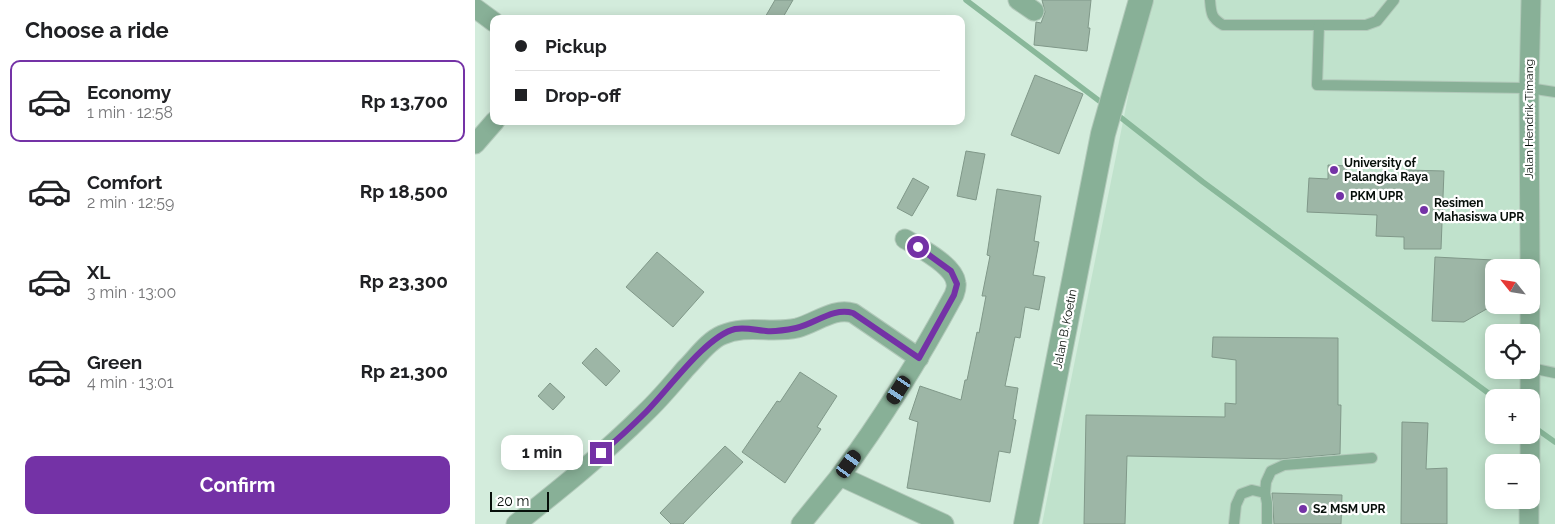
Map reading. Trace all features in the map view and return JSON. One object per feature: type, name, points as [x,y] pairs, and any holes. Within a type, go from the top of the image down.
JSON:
[{"type":"street","points":[[1018,0],[1034,11]]},
{"type":"street","name":"Jalan B. Koetin","points":[[1026,524],[1103,134],[1141,0]]},
{"type":"street","name":"Jalan Hendrik Timang","points":[[1530,259],[1529,88],[1531,0]]},
{"type":"street","points":[[475,8],[490,19]]},
{"type":"street","points":[[475,144],[492,125]]},
{"type":"street","points":[[801,524],[857,453],[919,358],[954,295],[957,284],[951,271],[905,239]]},
{"type":"street","points":[[517,524],[615,441],[646,412],[702,351],[719,336],[735,330],[749,328],[776,331],[788,330],[845,310],[853,313],[919,358]]},
{"type":"street","points":[[840,476],[944,524]]},
{"type":"street","points":[[1529,509],[1529,524]]},
{"type":"lane","points":[[1211,0],[1211,13],[1217,22],[1223,24],[1319,25],[1366,25],[1377,21],[1394,0]]},
{"type":"lane","points":[[1319,25],[1317,85],[1529,88],[1555,92]]},
{"type":"lane","points":[[1540,370],[1555,373]]},
{"type":"lane","points":[[1267,524],[1265,493],[1266,482],[1271,471],[1284,465],[1372,458]]},
{"type":"lane","points":[[1234,524],[1236,504],[1241,494],[1253,490],[1265,493]]},
{"type":"shaded area","name":"University of Palangka Raya","points":[[1154,0],[1555,0],[1555,524],[1042,524],[1133,72]]},
{"type":"building","points":[[775,0],[793,0],[784,15],[766,15]]},
{"type":"building","points":[[1042,0],[1091,0],[1087,51],[1034,45],[1036,22],[1041,23],[1045,12]]},
{"type":"building","points":[[1035,75],[1083,94],[1059,154],[1011,135]]},
{"type":"building","points":[[966,151],[985,154],[976,200],[957,196]]},
{"type":"building","points":[[1328,165],[1347,166],[1346,180],[1377,181],[1377,175],[1406,175],[1406,170],[1444,171],[1441,249],[1404,249],[1404,237],[1376,236],[1377,215],[1307,212],[1309,178],[1328,179]]},
{"type":"building","points":[[913,178],[929,187],[912,216],[897,208]]},
{"type":"building","points":[[997,189],[1041,196],[1034,241],[1039,242],[1033,275],[1045,277],[1039,310],[1025,307],[1020,338],[1015,337],[1005,386],[1018,388],[1013,419],[1016,420],[1010,453],[999,451],[990,502],[907,488],[918,422],[909,419],[920,386],[961,400],[977,332],[979,333],[986,296],[982,296],[990,256],[987,255]]},
{"type":"building","points":[[657,252],[704,292],[673,327],[626,287]]},
{"type":"building","points":[[1435,257],[1485,260],[1485,310],[1464,322],[1432,321]]},
{"type":"building","points":[[1213,337],[1338,338],[1338,405],[1341,405],[1340,454],[1281,459],[1127,456],[1125,524],[1084,524],[1086,415],[1225,417],[1225,403],[1236,404],[1236,360],[1212,357]]},
{"type":"building","points":[[596,348],[620,371],[606,386],[582,363]]},
{"type":"building","points":[[800,372],[837,396],[817,427],[821,429],[785,483],[742,452],[777,401],[780,402]]},
{"type":"building","points":[[550,383],[565,397],[553,410],[538,396]]},
{"type":"building","points":[[1402,422],[1428,423],[1426,469],[1447,468],[1447,524],[1401,524]]},
{"type":"building","points":[[725,446],[743,462],[683,524],[671,524],[660,513]]},
{"type":"building","name":"S2 MSM UPR","points":[[1272,493],[1342,495],[1341,524],[1274,524]]},
{"type":"waterway","points":[[966,0],[1106,106]]},
{"type":"waterway","points":[[1115,113],[1203,182],[1485,391]]},
{"type":"waterway","points":[[1540,431],[1555,442]]},
{"type":"place","name":"University of Palangka Raya","points":[[1334,170]]},
{"type":"place","name":"PKM UPR","points":[[1340,196]]},
{"type":"place","name":"Resimen Mahasiswa UPR","points":[[1424,210]]},
{"type":"place","name":"S2 MSM UPR","points":[[1303,509]]},
{"type":"route","points":[[601,453],[646,412],[702,351],[719,336],[735,330],[749,328],[765,331],[788,330],[845,310],[853,313],[919,358],[954,295],[957,284],[951,271],[918,247]]}]
